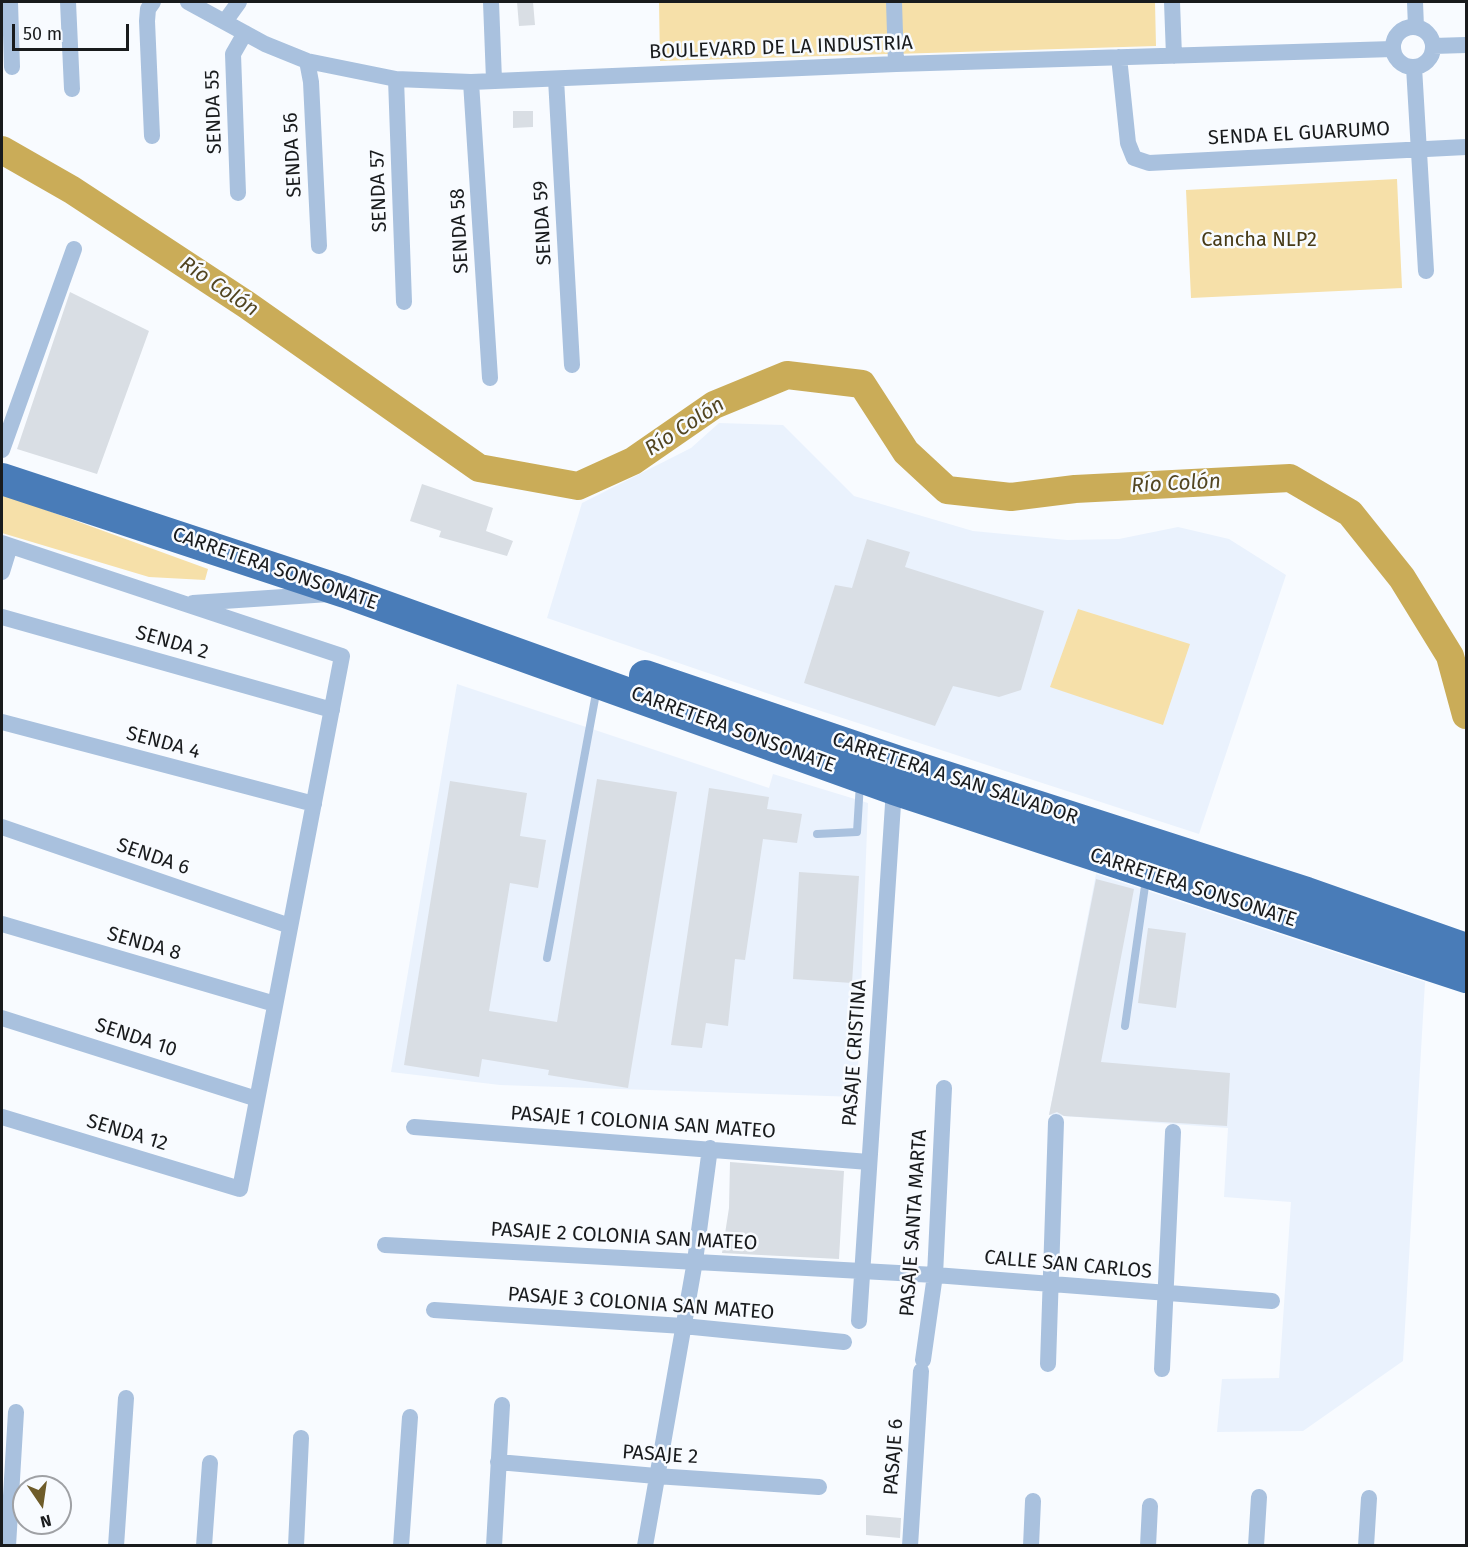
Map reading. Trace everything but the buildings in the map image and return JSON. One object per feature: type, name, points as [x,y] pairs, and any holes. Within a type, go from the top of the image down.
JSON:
[{"type":"highway","name":"CARRETERA A SAN SALVADOR","points":[[2,457],[888,759],[1307,892],[1467,949]]},
{"type":"highway","name":"CARRETERA SONSONATE","points":[[2,479],[345,592],[894,789],[1467,977]]},
{"type":"street","points":[[10,2],[12,67]]},
{"type":"street","points":[[68,2],[72,89]]},
{"type":"street","points":[[152,136],[147,21],[148,9],[153,2]]},
{"type":"street","name":"BOULEVARD DE LA INDUSTRIA","points":[[188,2],[226,20],[245,33],[307,61],[396,79],[471,82],[896,64],[1393,49]]},
{"type":"street","points":[[226,20],[239,2]]},
{"type":"street","points":[[491,2],[494,80]]},
{"type":"street","points":[[894,2],[896,64]]},
{"type":"street","points":[[1172,2],[1174,56]]},
{"type":"street","points":[[1415,2],[1416,27]]},
{"type":"street","points":[[1416,27],[1426,31],[1433,46],[1428,60],[1414,67],[1403,64],[1393,49],[1399,33],[1416,27]]},
{"type":"street","name":"SENDA 55","points":[[238,193],[233,54],[245,33]]},
{"type":"street","points":[[1433,46],[1467,45]]},
{"type":"street","name":"SENDA EL GUARUMO","points":[[1119,57],[1128,143],[1134,158],[1149,163],[1467,147]]},
{"type":"street","name":"SENDA 56","points":[[307,61],[311,82],[319,246]]},
{"type":"street","points":[[1414,67],[1426,271]]},
{"type":"street","name":"SENDA 57","points":[[396,79],[404,302]]},
{"type":"street","name":"SENDA 59","points":[[556,79],[572,365]]},
{"type":"street","name":"SENDA 58","points":[[471,82],[490,378]]},
{"type":"street","points":[[2,450],[74,249]]},
{"type":"street","points":[[2,572],[6,544],[342,656],[257,1099]]},
{"type":"street","points":[[180,603],[251,601],[345,592]]},
{"type":"street","name":"SENDA 2","points":[[2,617],[332,710]]},
{"type":"street","name":"SENDA 4","points":[[2,722],[314,804]]},
{"type":"street","name":"PASAJE CRISTINA","points":[[859,1320],[894,789]]},
{"type":"street","name":"SENDA 6","points":[[2,827],[290,926]]},
{"type":"street","name":"SENDA 8","points":[[2,924],[275,1004]]},
{"type":"street","name":"SENDA 10","points":[[2,1018],[257,1099]]},
{"type":"street","name":"PASAJE SANTA MARTA","points":[[922,1365],[935,1275],[944,1088]]},
{"type":"street","name":"SENDA 12","points":[[2,1117],[240,1189],[257,1099]]},
{"type":"street","points":[[1048,1364],[1056,1122]]},
{"type":"street","name":"PASAJE 1 COLONIA SAN MATEO","points":[[414,1127],[869,1162]]},
{"type":"street","points":[[1162,1369],[1173,1132]]},
{"type":"street","points":[[645,1545],[695,1261],[710,1148]]},
{"type":"street","name":"PASAJE 2 COLONIA SAN MATEO","points":[[385,1245],[861,1272]]},
{"type":"street","name":"CALLE SAN CARLOS","points":[[861,1272],[935,1275],[1272,1301]]},
{"type":"street","name":"PASAJE 3 COLONIA SAN MATEO","points":[[434,1310],[684,1326],[844,1342]]},
{"type":"street","name":"PASAJE 6","points":[[910,1545],[922,1365]]},
{"type":"street","points":[[116,1545],[126,1398]]},
{"type":"street","points":[[494,1545],[502,1405]]},
{"type":"street","points":[[8,1545],[16,1412]]},
{"type":"street","points":[[401,1545],[410,1417]]},
{"type":"street","points":[[296,1545],[301,1438]]},
{"type":"street","name":"PASAJE 2","points":[[498,1462],[656,1476],[819,1486]]},
{"type":"street","points":[[204,1545],[210,1463]]},
{"type":"street","points":[[1257,1545],[1259,1497]]},
{"type":"street","points":[[1366,1545],[1369,1498]]},
{"type":"street","points":[[1031,1545],[1033,1501]]},
{"type":"street","points":[[1148,1545],[1150,1506]]},
{"type":"lane","points":[[547,958],[598,682]]},
{"type":"lane","points":[[817,834],[857,832],[860,776]]},
{"type":"lane","points":[[1125,1026],[1147,873]]},
{"type":"shaded area","points":[[719,423],[783,425],[854,496],[973,531],[1067,540],[1119,539],[1178,527],[1229,539],[1286,575],[1199,834],[781,698],[547,618],[582,503],[691,448]]},
{"type":"shaded area","points":[[457,684],[769,788],[773,774],[868,803],[857,1097],[500,1085],[391,1072]]},
{"type":"shaded area","points":[[1096,874],[1425,982],[1403,1361],[1303,1431],[1217,1432],[1222,1379],[1279,1378],[1291,1202],[1224,1197],[1228,1128],[1049,1115]]},
{"type":"green space","points":[[659,2],[887,2],[888,54],[660,61]]},
{"type":"green space","points":[[892,2],[1155,2],[1156,46],[895,54]]},
{"type":"green space","name":"Cancha NLP2","points":[[1397,179],[1402,288],[1191,298],[1186,190]]},
{"type":"green space","points":[[2,494],[208,569],[205,580],[149,577],[2,533]]},
{"type":"green space","points":[[1078,609],[1190,644],[1163,725],[1050,687]]},
{"type":"waterway","name":"Río Colón","points":[[2,150],[72,190],[247,305],[479,468],[578,486],[633,461],[714,405],[787,375],[862,384],[906,452],[947,490],[1011,497],[1075,489],[1290,478],[1350,513],[1402,578],[1450,656],[1466,715]]}]
